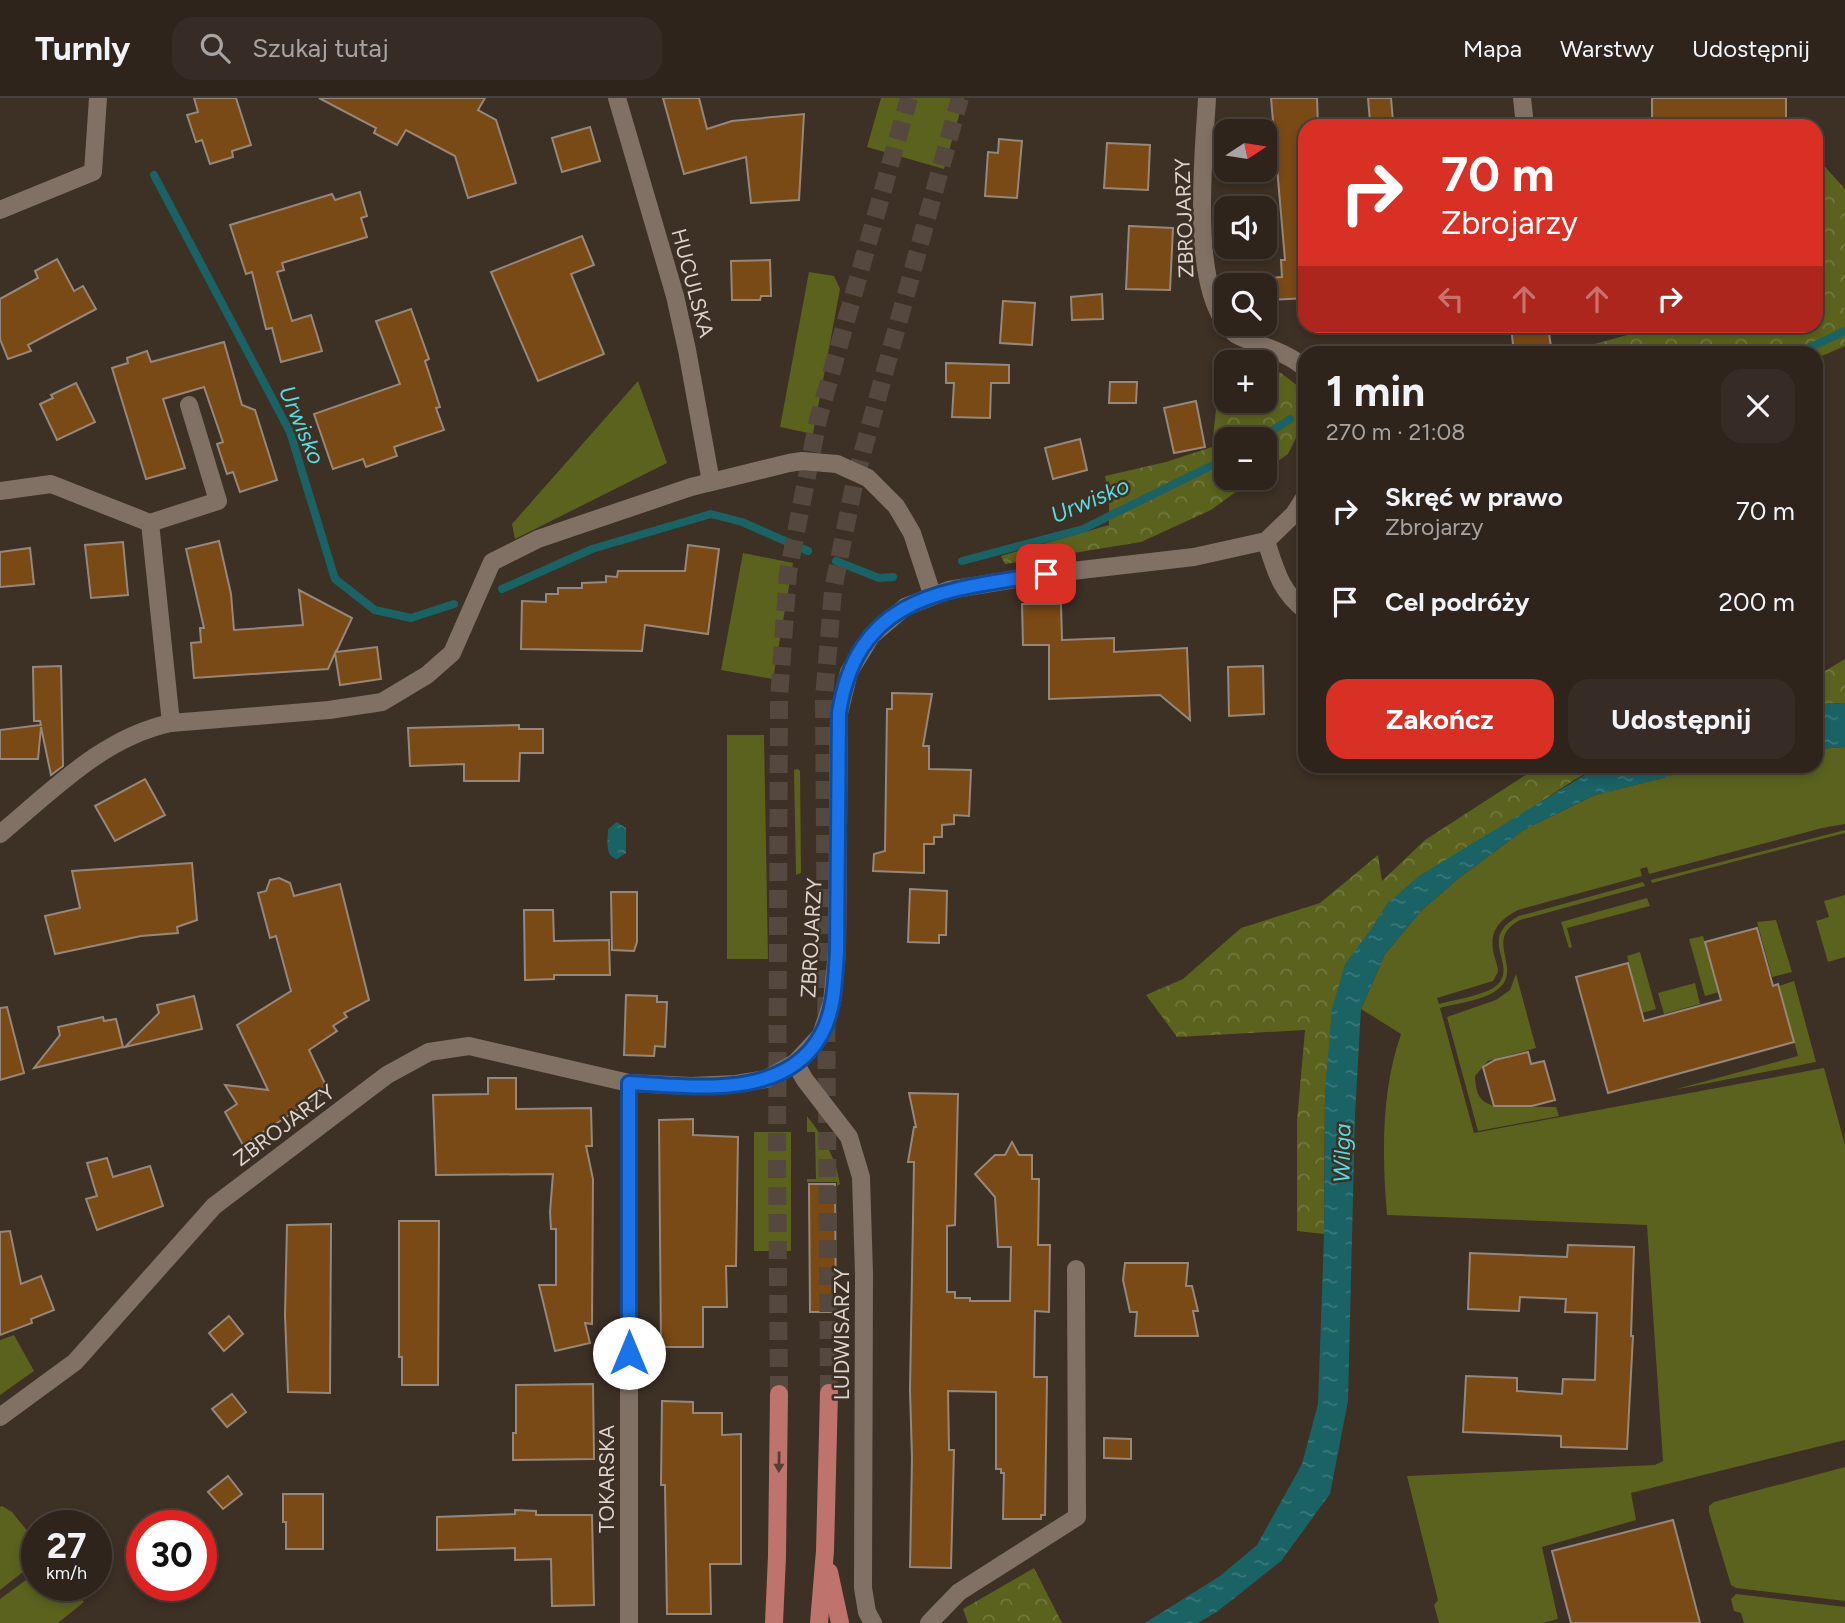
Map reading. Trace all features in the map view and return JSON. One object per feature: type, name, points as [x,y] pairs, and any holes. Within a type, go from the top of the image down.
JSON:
[{"type":"main road","points":[[819,1623],[825,1551],[829,1393]]},
{"type":"main road","points":[[774,1623],[779,1394]]},
{"type":"main road","points":[[825,1551],[840,1623]]},
{"type":"main road","points":[[762,1623],[777,1556]]},
{"type":"street","points":[[0,210],[93,172],[97,98]]},
{"type":"street","name":"HUCULSKA","points":[[617,98],[675,296],[711,482]]},
{"type":"street","name":"ZBROJARZY","points":[[1207,98],[1203,165],[1203,249],[1212,301],[1234,334],[1281,353],[1298,364]]},
{"type":"street","points":[[1522,98],[1524,119]]},
{"type":"street","points":[[0,491],[51,484],[150,523],[218,501],[189,405]]},
{"type":"street","points":[[0,834],[100,752],[151,727],[329,710],[382,702],[427,675],[452,653],[492,562],[538,539],[691,487],[802,461],[837,464],[854,470],[868,478],[896,506],[912,533],[932,594]]},
{"type":"street","points":[[1298,508],[1266,541],[1281,586],[1298,605]]},
{"type":"street","points":[[150,523],[171,723]]},
{"type":"street","name":"ZBROJARZY","points":[[0,1417],[75,1362],[214,1206],[387,1075],[429,1052],[469,1046],[629,1083],[691,1086],[736,1084],[766,1079],[795,1063],[821,1035],[834,991],[838,726],[843,690],[854,663],[871,636],[905,607],[932,594],[1046,574],[1194,556],[1266,541]]},
{"type":"street","name":"LUDWISARZY","points":[[795,1063],[849,1137],[861,1177],[864,1264],[863,1588],[867,1612],[873,1623]]},
{"type":"street","name":"TOKARSKA","points":[[629,1083],[629,1623]]},
{"type":"street","points":[[929,1623],[959,1592],[1077,1517],[1076,1269]]},
{"type":"green space","points":[[881,98],[964,98],[944,169],[867,147]]},
{"type":"green space","points":[[1823,165],[1845,189],[1845,346],[1823,355],[1823,346],[1588,346],[1634,333],[1823,333]]},
{"type":"green space","points":[[809,272],[834,276],[840,289],[813,434],[780,427]]},
{"type":"green space","points":[[1277,372],[1298,386],[1298,434],[1288,454],[1277,462],[1277,427],[1214,427],[1216,413],[1277,413]]},
{"type":"green space","points":[[638,381],[667,463],[515,539],[512,524]]},
{"type":"green space","points":[[1214,428],[1214,490],[1238,490],[1211,510],[1141,542],[1005,564],[1001,556],[1109,525],[1109,498],[1105,476],[1166,462],[1212,447]]},
{"type":"green space","points":[[743,553],[793,563],[773,679],[721,670]]},
{"type":"green space","points":[[1845,659],[1845,703],[1823,704],[1825,671]]},
{"type":"green space","points":[[727,735],[764,735],[768,959],[727,959]]},
{"type":"green space","points":[[1845,747],[1845,824],[1649,874],[1647,867],[1640,869],[1642,876],[1518,910],[1506,917],[1495,930],[1493,950],[1498,972],[1493,981],[1437,998],[1439,1004],[1477,995],[1496,986],[1504,969],[1500,934],[1506,925],[1519,916],[1643,882],[1645,886],[1520,920],[1509,928],[1504,936],[1507,973],[1497,990],[1477,999],[1440,1008],[1474,1133],[1824,1068],[1845,1145],[1845,1440],[1631,1493],[1636,1520],[1542,1547],[1558,1619],[1543,1623],[1439,1623],[1434,1605],[1438,1600],[1407,1476],[1655,1465],[1663,1461],[1647,1225],[1387,1215],[1384,1170],[1386,1101],[1401,1034],[1361,1009],[1385,954],[1422,910],[1459,878],[1525,829],[1595,795],[1675,773],[1823,773],[1823,749]]},
{"type":"green space","points":[[798,769],[801,873],[796,875],[794,770]]},
{"type":"green space","points":[[1529,773],[1587,773],[1388,903],[1374,925],[1325,1091],[1324,1234],[1297,1231],[1297,1121],[1305,1030],[1177,1037],[1146,995],[1183,979],[1241,928],[1320,903],[1378,855],[1382,881],[1425,840]]},
{"type":"green space","points":[[1845,830],[1845,833],[1652,883],[1651,880]]},
{"type":"green space","points":[[1845,895],[1845,957],[1828,962],[1816,921],[1829,917],[1824,901]]},
{"type":"green space","points":[[1647,898],[1650,906],[1567,928],[1572,947],[1569,948],[1561,922]]},
{"type":"green space","points":[[1776,920],[1792,972],[1772,977],[1757,922]]},
{"type":"green space","points":[[1703,936],[1719,992],[1705,996],[1689,939]]},
{"type":"green space","points":[[1640,952],[1656,1009],[1642,1013],[1627,956]]},
{"type":"green space","points":[[1516,974],[1536,1048],[1488,1061],[1475,1076],[1477,1091],[1481,1099],[1495,1106],[1556,1107],[1559,1116],[1478,1131],[1447,1017],[1496,1000],[1510,990]]},
{"type":"green space","points":[[1794,981],[1816,1062],[1673,1090],[1798,1056],[1779,986]]},
{"type":"green space","points":[[1695,983],[1700,1004],[1664,1014],[1658,993]]},
{"type":"green space","points":[[807,1116],[832,1156],[840,1184],[837,1186],[837,1182],[807,1182],[807,1179],[816,1179],[815,1132],[807,1132]]},
{"type":"green space","points":[[754,1132],[791,1132],[791,1251],[754,1251]]},
{"type":"green space","points":[[14,1335],[34,1371],[0,1395],[0,1340]]},
{"type":"green space","points":[[1845,1467],[1845,1601],[1736,1588],[1731,1585],[1709,1506],[1714,1502]]},
{"type":"green space","points":[[0,1507],[12,1512],[21,1523],[21,1574],[0,1590]]},
{"type":"green space","points":[[1034,1568],[1062,1623],[968,1623],[963,1609]]},
{"type":"green space","points":[[21,1584],[21,1601],[84,1602],[58,1623],[0,1623],[0,1599]]},
{"type":"green space","points":[[1736,1594],[1845,1607],[1845,1623],[1744,1623],[1741,1613],[1734,1611],[1731,1599]]},
{"type":"water","points":[[1845,703],[1845,747],[1823,749],[1823,704]]},
{"type":"water","name":"Wilga","points":[[1588,773],[1675,773],[1595,795],[1525,829],[1459,878],[1422,910],[1385,954],[1361,1009],[1355,1115],[1348,1401],[1330,1494],[1281,1561],[1218,1611],[1198,1623],[1145,1623],[1220,1576],[1257,1545],[1302,1464],[1318,1404],[1324,1235],[1325,1091],[1332,1009],[1345,964],[1388,903],[1419,876]]},
{"type":"water","points":[[617,822],[626,828],[626,853],[617,859],[610,855],[607,843],[608,829]]},
{"type":"building","points":[[194,98],[236,98],[251,145],[232,151],[233,157],[210,164],[202,140],[196,142],[187,115],[198,112]]},
{"type":"building","points":[[319,98],[485,98],[478,110],[496,120],[516,183],[468,198],[455,156],[406,130],[397,145],[374,133],[376,128]]},
{"type":"building","points":[[663,98],[699,98],[707,129],[732,121],[804,114],[799,200],[751,203],[746,157],[684,174]]},
{"type":"building","points":[[1271,98],[1317,98],[1318,119],[1298,119],[1298,298],[1277,300],[1277,277],[1282,277],[1281,260],[1285,260],[1278,179],[1278,119],[1273,119]]},
{"type":"building","points":[[1368,98],[1391,98],[1393,119],[1370,119]]},
{"type":"building","points":[[1652,98],[1786,98],[1786,119],[1652,119]]},
{"type":"building","points":[[590,127],[600,161],[562,172],[552,138]]},
{"type":"building","points":[[999,139],[1022,141],[1017,198],[985,196],[988,152],[998,153]]},
{"type":"building","points":[[1107,143],[1150,145],[1148,190],[1104,188]]},
{"type":"building","points":[[360,192],[367,216],[361,218],[367,237],[282,263],[284,270],[277,272],[292,321],[311,315],[322,351],[281,362],[272,328],[266,329],[252,272],[246,274],[230,225],[332,194],[335,200]]},
{"type":"building","points":[[1129,226],[1173,228],[1170,290],[1126,289]]},
{"type":"building","points":[[582,236],[594,265],[571,274],[604,354],[538,381],[491,272]]},
{"type":"building","points":[[57,259],[74,291],[83,286],[96,309],[28,345],[31,351],[8,359],[0,339],[0,299],[38,278],[35,271]]},
{"type":"building","points":[[770,260],[771,296],[761,296],[760,300],[732,300],[731,261]]},
{"type":"building","points":[[1102,294],[1103,319],[1072,320],[1071,297]]},
{"type":"building","points":[[1003,301],[1035,303],[1032,345],[1000,343]]},
{"type":"building","points":[[411,309],[429,359],[425,361],[440,407],[436,408],[444,430],[394,447],[397,456],[366,467],[363,459],[333,469],[314,414],[400,384],[376,321]]},
{"type":"building","points":[[1512,333],[1549,333],[1551,346],[1513,346]]},
{"type":"building","points":[[224,342],[242,405],[255,410],[277,480],[240,492],[233,472],[227,474],[217,444],[223,442],[204,387],[163,399],[185,468],[146,479],[112,368],[128,363],[127,358],[147,351],[151,362]]},
{"type":"building","points":[[946,363],[1009,365],[1009,383],[991,383],[990,418],[952,417],[954,383],[946,383]]},
{"type":"building","points":[[1110,382],[1137,382],[1136,403],[1109,403]]},
{"type":"building","points":[[76,383],[95,422],[57,440],[40,404],[53,398],[51,395]]},
{"type":"building","points":[[1196,401],[1205,447],[1174,453],[1164,408]]},
{"type":"building","points":[[1080,439],[1087,470],[1053,479],[1045,448]]},
{"type":"building","points":[[219,541],[231,594],[234,630],[303,625],[299,590],[352,618],[336,652],[377,647],[381,679],[340,685],[335,653],[328,669],[194,678],[191,643],[201,642],[200,628],[204,628],[186,549]]},
{"type":"building","points":[[123,542],[128,595],[91,598],[85,545]]},
{"type":"building","points":[[688,545],[719,549],[708,634],[645,625],[642,651],[521,649],[522,601],[546,602],[546,594],[558,594],[558,588],[582,588],[582,583],[606,582],[606,576],[617,577],[618,571],[685,571]]},
{"type":"building","points":[[30,548],[34,584],[0,587],[0,552]]},
{"type":"building","points":[[1022,604],[1061,604],[1062,640],[1114,638],[1114,652],[1187,648],[1190,720],[1160,695],[1049,699],[1049,645],[1023,645]]},
{"type":"building","points":[[61,666],[63,766],[51,775],[41,727],[38,759],[0,759],[0,730],[41,725],[40,721],[34,721],[33,667]]},
{"type":"building","points":[[1263,666],[1264,714],[1229,716],[1228,667]]},
{"type":"building","points":[[892,693],[932,694],[923,746],[929,746],[929,769],[971,770],[969,816],[954,815],[954,824],[942,825],[942,837],[934,837],[934,844],[924,844],[924,873],[873,871],[874,854],[885,851],[887,709],[892,709]]},
{"type":"building","points":[[519,725],[519,729],[543,729],[543,753],[520,753],[519,781],[464,781],[464,764],[410,766],[408,728]]},
{"type":"building","points":[[145,779],[165,815],[115,841],[95,806]]},
{"type":"building","points":[[192,863],[197,920],[177,927],[178,933],[141,936],[55,954],[45,916],[80,908],[72,871]]},
{"type":"building","points":[[279,878],[290,883],[294,896],[340,884],[369,1000],[344,1013],[347,1017],[333,1026],[337,1031],[309,1050],[328,1090],[243,1145],[225,1112],[237,1104],[225,1085],[268,1090],[237,1025],[291,991],[276,936],[270,938],[258,893],[266,891],[270,880]]},
{"type":"building","points":[[910,889],[947,891],[946,935],[939,935],[939,943],[908,942]]},
{"type":"building","points":[[611,892],[637,892],[637,942],[634,951],[612,950]]},
{"type":"building","points":[[524,910],[553,910],[554,941],[609,940],[610,975],[554,975],[554,979],[525,980]]},
{"type":"building","points":[[1757,928],[1773,986],[1778,984],[1794,1042],[1608,1093],[1576,977],[1628,963],[1644,1021],[1721,1000],[1705,942]]},
{"type":"building","points":[[626,995],[657,996],[657,1002],[667,1002],[665,1047],[655,1046],[654,1056],[624,1055]]},
{"type":"building","points":[[194,996],[202,1029],[125,1047],[159,1013],[157,1005]]},
{"type":"building","points":[[7,1007],[24,1073],[0,1080],[0,1008]]},
{"type":"building","points":[[103,1017],[104,1021],[116,1019],[123,1047],[34,1068],[60,1035],[58,1027]]},
{"type":"building","points":[[1528,1052],[1531,1064],[1544,1061],[1555,1100],[1532,1106],[1494,1106],[1483,1067],[1495,1060]]},
{"type":"building","points":[[488,1078],[516,1078],[516,1109],[591,1108],[592,1146],[586,1146],[593,1179],[592,1324],[585,1323],[590,1343],[555,1351],[539,1285],[556,1285],[556,1229],[551,1229],[550,1212],[553,1174],[436,1175],[433,1095],[488,1094]]},
{"type":"building","points":[[909,1093],[958,1094],[955,1225],[947,1226],[947,1292],[955,1292],[955,1298],[970,1298],[970,1301],[1010,1301],[1011,1247],[998,1247],[995,1197],[975,1174],[995,1155],[1005,1155],[1012,1142],[1019,1155],[1032,1155],[1032,1179],[1039,1179],[1038,1245],[1050,1245],[1049,1312],[1035,1311],[1034,1377],[1047,1377],[1045,1515],[1041,1515],[1041,1519],[1003,1519],[1004,1473],[1001,1473],[1001,1469],[996,1469],[996,1392],[948,1391],[949,1450],[954,1450],[951,1568],[910,1567],[914,1162],[908,1162],[916,1127]]},
{"type":"building","points":[[693,1119],[693,1135],[738,1137],[736,1266],[726,1266],[727,1307],[703,1307],[703,1347],[661,1347],[659,1120]]},
{"type":"building","points":[[107,1158],[113,1177],[150,1166],[163,1206],[97,1230],[86,1199],[97,1196],[87,1163]]},
{"type":"building","points":[[809,1184],[835,1184],[836,1312],[810,1312]]},
{"type":"building","points":[[399,1221],[439,1221],[438,1385],[402,1385],[402,1357],[399,1357]]},
{"type":"building","points":[[331,1224],[330,1393],[288,1392],[285,1315],[287,1225]]},
{"type":"building","points":[[10,1231],[21,1284],[41,1276],[54,1310],[31,1319],[32,1323],[0,1335],[0,1232]]},
{"type":"building","points":[[1568,1245],[1634,1247],[1627,1449],[1561,1447],[1561,1436],[1463,1432],[1466,1376],[1517,1378],[1517,1391],[1562,1394],[1563,1379],[1595,1380],[1597,1313],[1565,1312],[1566,1299],[1520,1297],[1519,1311],[1468,1309],[1470,1253],[1567,1257]]},
{"type":"building","points":[[1125,1263],[1188,1263],[1186,1286],[1192,1286],[1198,1311],[1193,1311],[1198,1336],[1135,1336],[1137,1312],[1130,1312],[1123,1280]]},
{"type":"building","points":[[229,1316],[243,1334],[224,1351],[209,1333]]},
{"type":"building","points":[[593,1384],[594,1459],[513,1460],[516,1385]]},
{"type":"building","points":[[232,1394],[246,1412],[227,1427],[212,1409]]},
{"type":"building","points":[[662,1401],[693,1402],[693,1413],[722,1413],[722,1435],[741,1434],[741,1564],[710,1564],[711,1614],[667,1614],[665,1485],[661,1485]]},
{"type":"building","points":[[1104,1438],[1131,1439],[1131,1459],[1104,1458]]},
{"type":"building","points":[[228,1476],[242,1494],[223,1509],[208,1492]]},
{"type":"building","points":[[283,1494],[323,1494],[323,1549],[286,1549]]},
{"type":"building","points":[[515,1510],[536,1511],[536,1515],[592,1515],[594,1605],[552,1606],[551,1559],[515,1560],[515,1548],[437,1550],[437,1517],[515,1514]]},
{"type":"building","points":[[1673,1520],[1700,1623],[1571,1623],[1552,1551]]},
{"type":"waterway","name":"Urwisko","points":[[154,175],[290,432],[335,579],[375,610],[411,618],[454,604]]},
{"type":"waterway","name":"Urwisko","points":[[1813,346],[1845,331]]},
{"type":"waterway","name":"Urwisko","points":[[1277,428],[1290,419]]},
{"type":"waterway","name":"Urwisko","points":[[962,561],[1083,529],[1214,464]]},
{"type":"waterway","name":"Urwisko","points":[[502,589],[592,549],[711,514],[742,522],[808,551]]},
{"type":"waterway","name":"Urwisko","points":[[836,561],[879,578],[893,577]]},
{"type":"tunnel","points":[[779,1394],[779,698],[788,573],[818,420],[909,98]]},
{"type":"tunnel","points":[[829,1393],[824,698],[833,590],[855,480],[960,98]]},
{"type":"route","points":[[629,1353],[629,1083],[691,1086],[736,1084],[766,1079],[795,1063],[813,1046],[828,1018],[834,991],[837,952],[838,726],[843,690],[849,672],[871,636],[905,607],[918,600],[948,590],[1046,574]]}]
